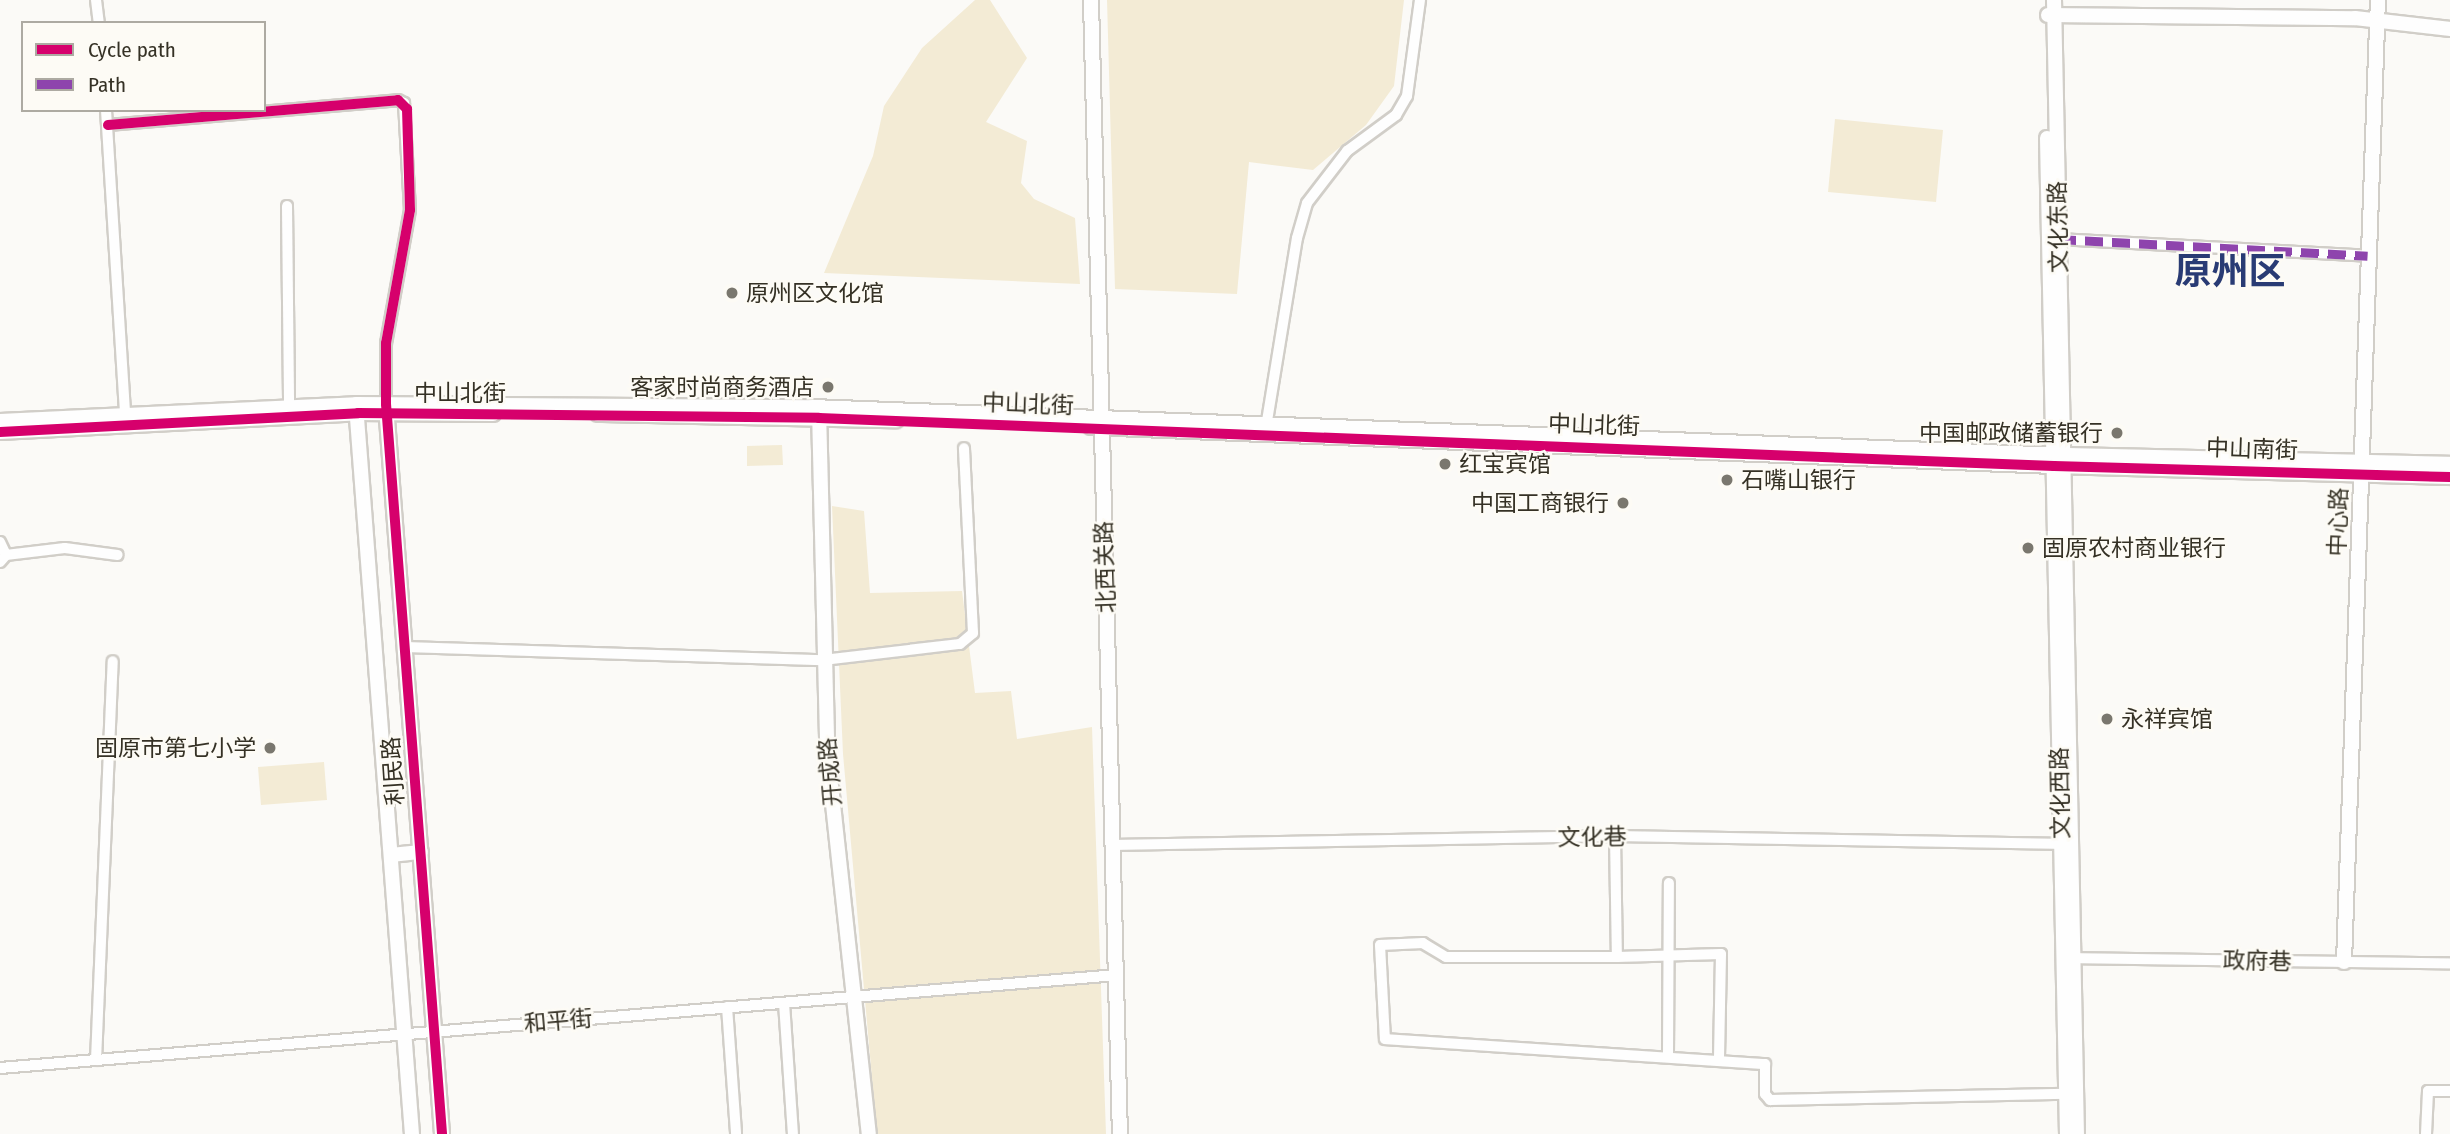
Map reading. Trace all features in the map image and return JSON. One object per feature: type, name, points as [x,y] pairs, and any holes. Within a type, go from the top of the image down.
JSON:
[{"type":"street","points":[[96,0],[99,21]]},
{"type":"street","name":"北西关路","points":[[1091,0],[1120,1134]]},
{"type":"street","points":[[1267,421],[1297,238],[1307,203],[1347,151],[1396,115],[1407,96],[1420,0]]},
{"type":"street","name":"中心路","points":[[2343,962],[2378,0]]},
{"type":"street","points":[[2050,7],[2377,19],[2450,29]]},
{"type":"street","name":"文化东路","points":[[2050,7],[2058,239],[2059,459]]},
{"type":"street","name":"文化东路","points":[[2050,7],[2059,459]]},
{"type":"street","points":[[266,110],[398,100],[407,109],[410,210],[386,343],[387,409]]},
{"type":"street","points":[[106,112],[125,412]]},
{"type":"street","points":[[108,125],[229,113]]},
{"type":"street","points":[[287,206],[289,406]]},
{"type":"street","points":[[2058,239],[2368,256]]},
{"type":"street","name":"中山北街","points":[[0,421],[125,412],[289,406],[357,409],[819,413],[2059,459]]},
{"type":"street","name":"中山北街","points":[[0,432],[357,409]]},
{"type":"street","name":"利民路","points":[[357,409],[412,1134]]},
{"type":"street","name":"利民路","points":[[387,409],[442,1134]]},
{"type":"street","name":"开成路","points":[[819,413],[827,749],[869,1134]]},
{"type":"street","name":"中山北街","points":[[1102,423],[1267,421],[2059,459]]},
{"type":"street","points":[[405,647],[823,660],[970,640],[973,633],[964,449]]},
{"type":"street","name":"中山南街","points":[[2059,459],[2361,467],[2450,464]]},
{"type":"street","name":"文化西路","points":[[2059,459],[2068,958],[2067,1134]]},
{"type":"street","name":"中山南街","points":[[2361,467],[2450,477]]},
{"type":"street","points":[[0,542],[3,558],[65,548],[117,555]]},
{"type":"street","points":[[96,1060],[113,661]]},
{"type":"street","points":[[1615,836],[1617,957]]},
{"type":"street","name":"文化巷","points":[[1112,845],[1615,836],[2066,844]]},
{"type":"street","points":[[391,855],[421,852]]},
{"type":"street","points":[[1668,1055],[1669,883]]},
{"type":"street","points":[[1719,1060],[1721,954],[1668,957],[1446,957],[1423,943],[1380,945],[1385,1040],[1668,1055],[1719,1060],[1765,1064],[1765,1094],[1770,1100],[2066,1094]]},
{"type":"street","name":"文化西路","points":[[2068,958],[2077,1134]]},
{"type":"street","name":"政府巷","points":[[2068,958],[2450,963]]},
{"type":"street","name":"和平街","points":[[0,1068],[1116,975]]},
{"type":"street","points":[[784,1003],[793,1134]]},
{"type":"street","points":[[727,1007],[736,1134]]},
{"type":"street","points":[[2426,1134],[2428,1091],[2450,1091]]},
{"type":"shaded area","points":[[975,0],[990,0],[1027,58],[986,122],[1027,141],[1021,183],[1034,199],[1075,218],[1080,284],[824,273],[873,156],[884,106],[922,48]]},
{"type":"shaded area","points":[[1107,0],[1404,0],[1394,86],[1366,125],[1313,170],[1249,162],[1237,294],[1115,289]]},
{"type":"shaded area","points":[[1835,119],[1943,130],[1936,202],[1828,192]]},
{"type":"shaded area","points":[[782,445],[783,465],[747,466],[747,446]]},
{"type":"shaded area","points":[[832,506],[864,511],[870,593],[962,591],[975,693],[1011,691],[1017,739],[1092,727],[1106,1134],[877,1134],[843,754]]},
{"type":"shaded area","points":[[324,762],[327,800],[261,805],[258,767]]},
{"type":"marked path","points":[[2058,239],[2368,256]]},
{"type":"cycle path","points":[[266,111],[398,100],[407,109],[410,210],[386,343],[386,404],[442,1134]]},
{"type":"cycle path","points":[[108,125],[259,112]]},
{"type":"cycle path","points":[[0,432],[358,413],[819,418],[2054,466],[2450,477]]},
{"type":"place","name":"原州区文化馆","points":[[732,293]]},
{"type":"place","name":"客家时尚商务酒店","points":[[828,387]]},
{"type":"place","name":"中国邮政储蓄银行","points":[[2117,433]]},
{"type":"place","name":"红宝宾馆","points":[[1445,464]]},
{"type":"place","name":"石嘴山银行","points":[[1727,480]]},
{"type":"place","name":"中国工商银行","points":[[1623,503]]},
{"type":"place","name":"固原农村商业银行","points":[[2028,548]]},
{"type":"place","name":"永祥宾馆","points":[[2107,719]]},
{"type":"place","name":"固原市第七小学","points":[[270,748]]},
{"type":"district","name":"原州区","points":[[2230,272]]}]
